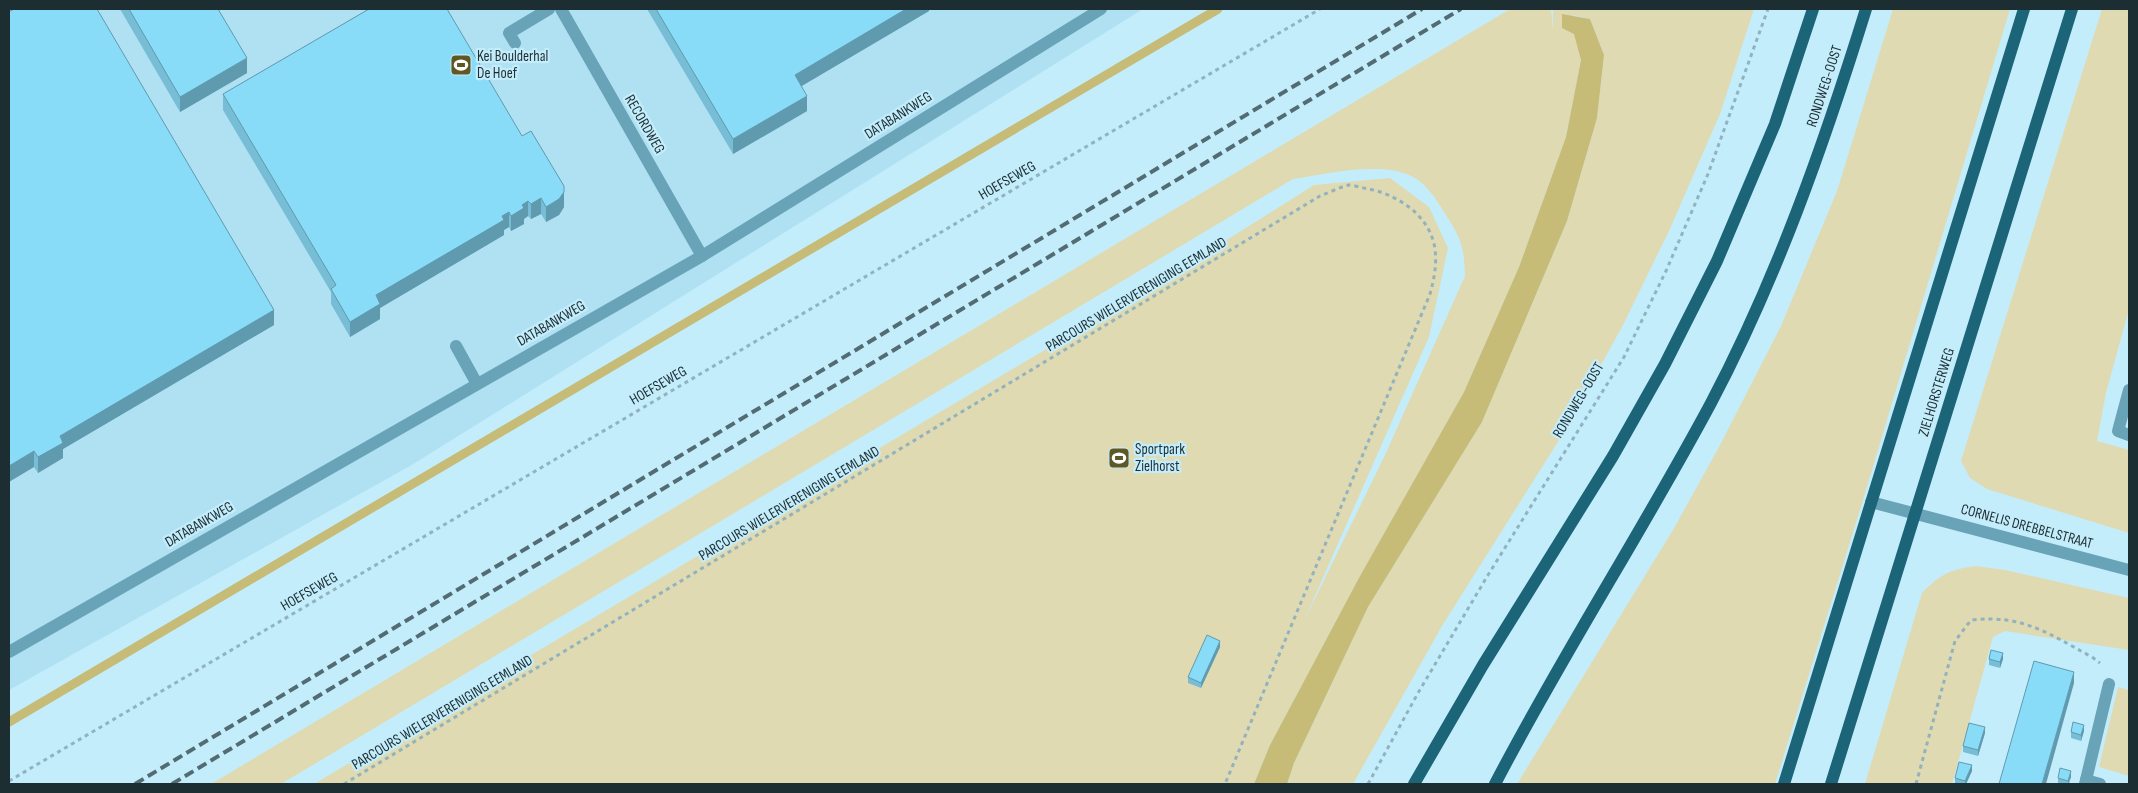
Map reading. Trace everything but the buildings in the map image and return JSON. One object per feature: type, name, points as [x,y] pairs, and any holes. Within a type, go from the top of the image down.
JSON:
[{"type":"main road","points":[[1414,784],[1484,665],[1612,456],[1665,364],[1717,261],[1775,124],[1813,9]]},
{"type":"main road","name":"RONDWEG-OOST","points":[[1497,782],[1711,402],[1758,305],[1796,217],[1833,114],[1866,9]]},
{"type":"main road","name":"ZIELHORSTERWEG","points":[[1784,784],[2024,9]]},
{"type":"main road","name":"ZIELHORSTERWEG","points":[[1831,784],[2072,9]]},
{"type":"street","points":[[515,43],[509,33],[549,9]]},
{"type":"street","name":"RECORDWEG","points":[[561,9],[702,256]]},
{"type":"street","name":"DATABANKWEG","points":[[9,652],[702,256],[1101,9]]},
{"type":"street","points":[[456,346],[477,384]]},
{"type":"street","points":[[2129,390],[2118,431],[2129,435]]},
{"type":"street","name":"CORNELIS DREBBELSTRAAT","points":[[1871,502],[2129,570]]},
{"type":"street","points":[[2100,784],[2085,782],[2109,684]]},
{"type":"path","name":"HOEFSEWEG","points":[[9,781],[1320,9]]},
{"type":"path","name":"RONDWEG-OOST","points":[[1368,784],[1418,693],[1624,356],[1666,271],[1708,174],[1768,9]]},
{"type":"path","name":"PARCOURS WIELERVERENIGING EEMLAND","points":[[344,784],[1320,196],[1349,185],[1377,190],[1398,198],[1414,211],[1426,227],[1435,247],[1436,270],[1430,294],[1225,784]]},
{"type":"path","points":[[1916,784],[1955,641],[1971,620],[1994,617],[2033,625],[2092,657],[2105,668]]},
{"type":"shaded area","points":[[9,9],[1143,9],[410,466],[9,690]]},
{"type":"shaded area","name":"Sportpark Zielhorst","points":[[1510,9],[1551,9],[1553,30],[1553,9],[1754,9],[1720,114],[1669,231],[1622,327],[1561,437],[1442,626],[1353,784],[1287,784],[1294,763],[1368,607],[1482,422],[1567,221],[1597,118],[1604,55],[1590,19],[1573,15],[1581,60],[1566,137],[1519,267],[1464,392],[1360,576],[1270,745],[1254,784],[314,784],[1174,273],[1314,185],[1390,178],[1429,207],[1448,248],[1429,337],[1304,621],[1385,455],[1465,276],[1464,257],[1460,242],[1441,207],[1421,182],[1411,176],[1398,172],[1384,169],[1353,170],[1293,179],[281,784],[211,784]]},
{"type":"shaded area","points":[[1893,9],[2010,9],[1863,500],[1775,784],[1517,784],[1673,530],[1719,447],[1781,326],[1837,191]]},
{"type":"shaded area","points":[[2102,9],[2129,9],[2129,309],[2106,393],[2097,441],[2129,450],[2129,533],[1987,489],[1970,478],[1961,461]]},
{"type":"shaded area","points":[[1562,14],[1590,19],[1604,55],[1597,118],[1567,221],[1482,422],[1368,607],[1294,763],[1287,784],[1254,784],[1270,745],[1360,576],[1464,392],[1519,267],[1566,137],[1581,60],[1574,34],[1562,28]]},
{"type":"shaded area","points":[[1976,566],[2005,570],[2129,598],[2129,650],[2005,631],[1993,637],[1952,784],[1865,784],[1922,593],[1935,581],[1952,571]]},
{"type":"shaded area","points":[[2118,687],[2129,690],[2129,776],[2099,767]]},
{"type":"waterway","points":[[9,722],[1218,9]]},
{"type":"railway","points":[[135,784],[1422,9]]},
{"type":"railway","points":[[172,784],[1461,9]]},
{"type":"place","name":"Kei Boulderhal De Hoef","points":[[461,65]]},
{"type":"place","name":"Sportpark Zielhorst","points":[[1119,458]]}]
